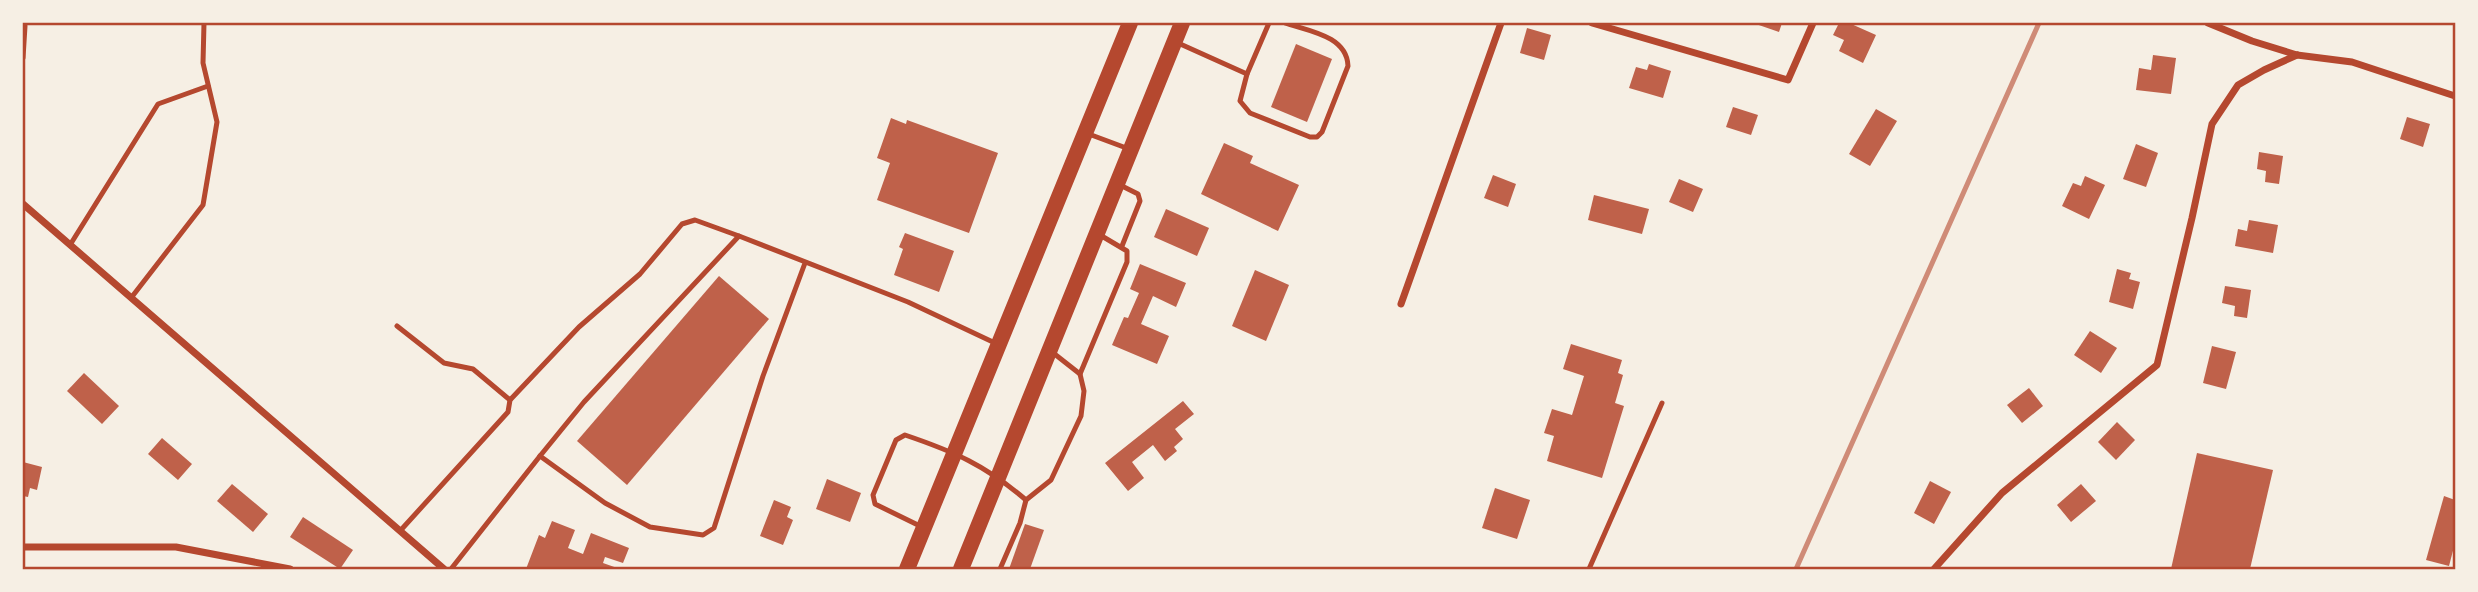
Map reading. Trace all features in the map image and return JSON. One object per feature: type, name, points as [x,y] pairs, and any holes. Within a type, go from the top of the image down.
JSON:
[{"type":"main road","points":[[907,569],[1130,23]]},
{"type":"main road","points":[[961,569],[1182,23]]},
{"type":"street","points":[[1401,304],[1501,23]]},
{"type":"street","points":[[1592,23],[1788,80],[1813,23]]},
{"type":"street","points":[[2208,23],[2297,55],[2352,62],[2455,96]]},
{"type":"street","points":[[1934,569],[2002,493],[2157,365],[2212,124],[2238,85],[2264,69],[2297,55]]},
{"type":"street","points":[[23,204],[444,569]]},
{"type":"street","points":[[23,547],[176,547],[290,569]]},
{"type":"lane","points":[[131,298],[203,205],[217,122],[203,63],[204,23]]},
{"type":"lane","points":[[1269,23],[1247,74],[1241,102],[1250,113],[1310,137],[1317,137],[1322,132],[1348,66],[1348,56],[1342,46],[1332,40],[1285,23]]},
{"type":"lane","points":[[23,58],[25,26]]},
{"type":"lane","points":[[1175,42],[1247,74]]},
{"type":"lane","points":[[70,245],[158,104],[208,86]]},
{"type":"lane","points":[[1086,133],[1132,150]]},
{"type":"lane","points":[[1118,184],[1138,194],[1140,201],[1122,246]]},
{"type":"lane","points":[[400,531],[508,412],[510,400],[579,327],[640,274],[682,223],[695,220],[739,236],[908,302],[998,344]]},
{"type":"lane","points":[[1000,569],[1020,523],[1026,500],[1051,480],[1081,416],[1084,391],[1080,374],[1128,262],[1128,251],[1098,234]]},
{"type":"lane","points":[[452,569],[540,456],[622,361],[739,236]]},
{"type":"lane","points":[[540,456],[605,503],[650,527],[703,536],[714,528],[762,376],[805,263]]},
{"type":"lane","points":[[397,326],[444,362],[473,369],[510,400]]},
{"type":"lane","points":[[1050,351],[1080,374]]},
{"type":"lane","points":[[1589,569],[1662,403]]},
{"type":"lane","points":[[923,527],[875,505],[873,495],[896,440],[905,435],[953,451],[999,477],[1026,500]]},
{"type":"building","points":[[1753,23],[1782,23],[1779,32]]},
{"type":"building","points":[[1839,23],[1849,23],[1876,35],[1863,63],[1839,51],[1844,40],[1833,35]]},
{"type":"building","points":[[1527,28],[1551,35],[1544,60],[1520,53]]},
{"type":"building","points":[[1296,44],[1332,59],[1307,122],[1271,107]]},
{"type":"building","points":[[2153,55],[2176,58],[2171,94],[2136,90],[2139,68],[2151,70]]},
{"type":"building","points":[[1649,64],[1671,71],[1663,98],[1629,88],[1636,67],[1647,70]]},
{"type":"building","points":[[1733,107],[1758,115],[1751,135],[1726,127]]},
{"type":"building","points":[[1876,109],[1897,121],[1870,166],[1849,154]]},
{"type":"building","points":[[2407,117],[2430,124],[2423,147],[2400,139]]},
{"type":"building","points":[[891,118],[906,124],[907,120],[998,153],[969,233],[877,200],[890,163],[877,158]]},
{"type":"building","points":[[1224,143],[1253,156],[1250,163],[1299,185],[1278,231],[1201,194]]},
{"type":"building","points":[[2136,144],[2158,153],[2146,187],[2123,179]]},
{"type":"building","points":[[2259,152],[2283,156],[2279,184],[2265,182],[2266,171],[2257,169]]},
{"type":"building","points":[[1493,175],[1516,184],[1508,207],[1484,198]]},
{"type":"building","points":[[2085,176],[2105,185],[2089,219],[2062,206],[2073,183],[2081,186]]},
{"type":"building","points":[[1679,179],[1703,189],[1693,212],[1669,202]]},
{"type":"building","points":[[1594,195],[1649,209],[1642,234],[1588,220]]},
{"type":"building","points":[[1166,209],[1209,228],[1197,256],[1154,237]]},
{"type":"building","points":[[2249,220],[2278,225],[2273,253],[2235,246],[2238,229],[2247,231]]},
{"type":"building","points":[[905,233],[954,251],[939,292],[894,275],[903,249],[899,247]]},
{"type":"building","points":[[1140,264],[1186,283],[1176,307],[1153,296],[1141,324],[1169,336],[1157,364],[1112,345],[1124,317],[1128,318],[1139,293],[1130,289]]},
{"type":"building","points":[[2117,269],[2131,273],[2129,279],[2140,282],[2133,309],[2109,302]]},
{"type":"building","points":[[1255,270],[1289,285],[1266,341],[1232,326]]},
{"type":"building","points":[[719,276],[769,319],[627,485],[577,441]]},
{"type":"building","points":[[2225,286],[2251,290],[2247,318],[2234,316],[2235,306],[2222,303]]},
{"type":"building","points":[[2090,331],[2117,348],[2101,373],[2074,355]]},
{"type":"building","points":[[1571,344],[1622,360],[1618,373],[1623,375],[1615,403],[1624,406],[1602,478],[1547,461],[1554,436],[1544,433],[1552,409],[1572,415],[1584,376],[1563,369]]},
{"type":"building","points":[[2212,346],[2236,352],[2226,389],[2203,383]]},
{"type":"building","points":[[84,373],[119,406],[102,424],[67,391]]},
{"type":"building","points":[[2029,388],[2043,406],[2022,423],[2007,405]]},
{"type":"building","points":[[1183,401],[1194,414],[1175,429],[1183,439],[1174,447],[1177,451],[1165,461],[1153,445],[1132,462],[1144,478],[1128,491],[1105,463]]},
{"type":"building","points":[[2117,422],[2135,440],[2116,460],[2098,442]]},
{"type":"building","points":[[162,438],[192,464],[178,480],[148,454]]},
{"type":"building","points":[[2197,453],[2273,470],[2250,569],[2171,569]]},
{"type":"building","points":[[23,462],[42,467],[37,490],[30,488],[28,497],[23,496]]},
{"type":"building","points":[[827,479],[861,493],[850,522],[816,509]]},
{"type":"building","points":[[1930,481],[1951,492],[1934,524],[1914,513]]},
{"type":"building","points":[[232,484],[268,514],[253,532],[217,501]]},
{"type":"building","points":[[2081,484],[2096,501],[2071,522],[2057,505]]},
{"type":"building","points":[[1495,488],[1530,500],[1517,539],[1482,528]]},
{"type":"building","points":[[2444,496],[2455,500],[2455,543],[2449,566],[2426,560]]},
{"type":"building","points":[[774,500],[791,507],[787,517],[793,520],[783,545],[760,536]]},
{"type":"building","points":[[303,517],[353,550],[340,569],[290,537]]},
{"type":"building","points":[[552,521],[575,530],[568,548],[583,554],[591,533],[629,548],[623,563],[605,557],[603,563],[620,569],[526,569],[539,535],[545,538]]},
{"type":"building","points":[[1025,524],[1044,530],[1030,569],[1009,569]]},
{"type":"railway","points":[[1796,569],[2039,23]]}]
